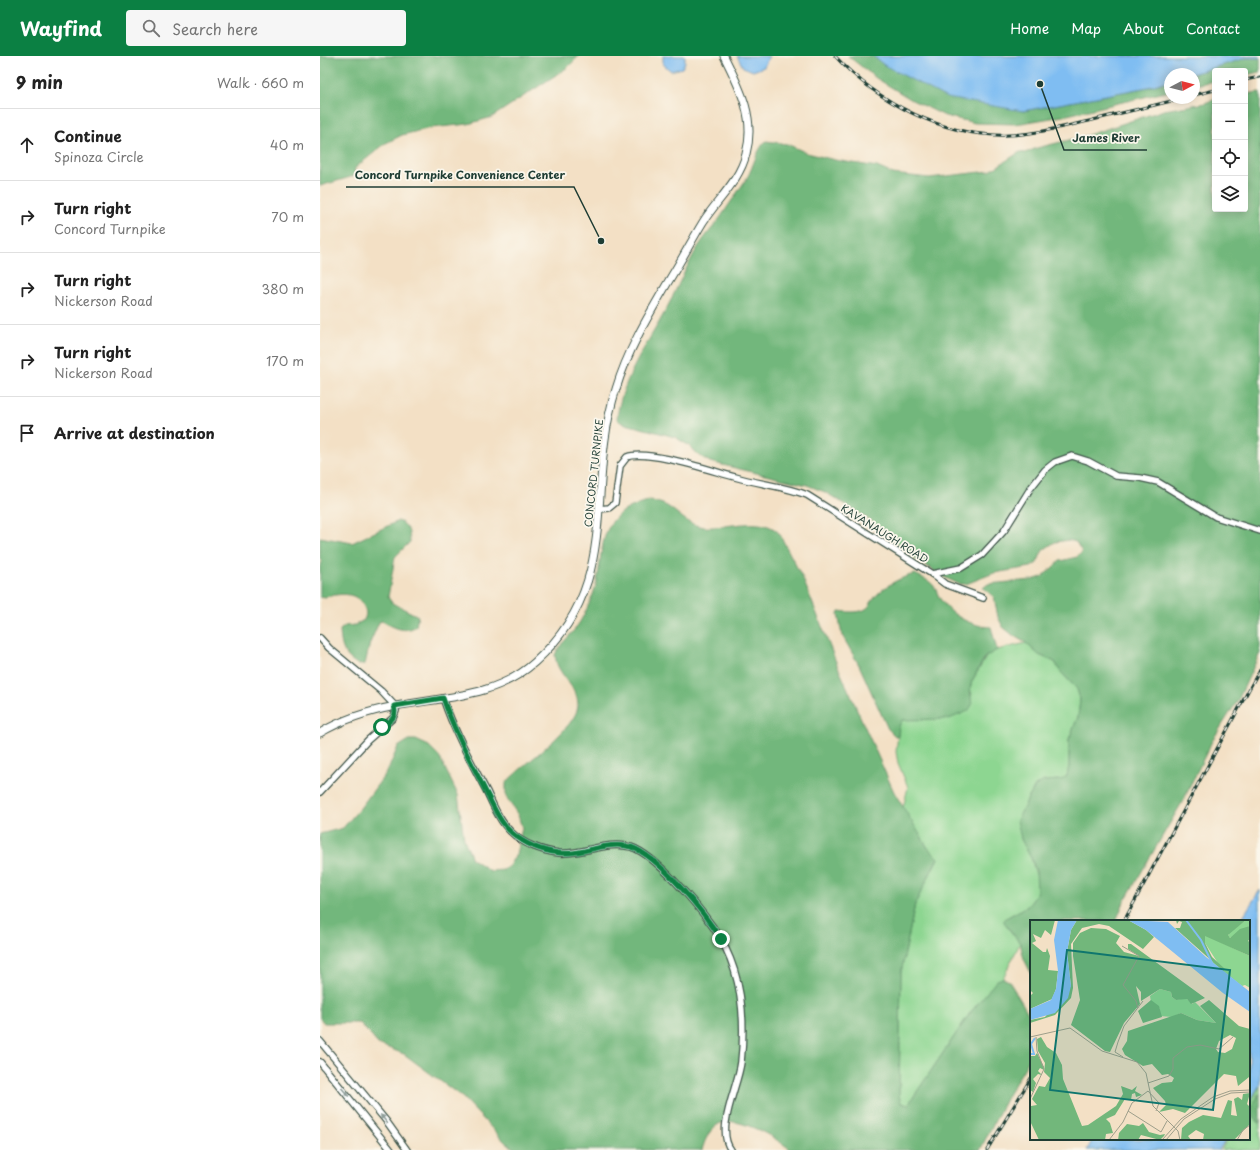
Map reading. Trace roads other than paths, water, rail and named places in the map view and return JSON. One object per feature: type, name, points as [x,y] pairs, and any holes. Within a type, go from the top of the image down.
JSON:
[{"type":"street","name":"CONCORD TURNPIKE","points":[[320,733],[355,717],[394,706],[482,691],[509,680],[535,663],[560,637],[577,611],[590,577],[599,509],[607,424],[622,370],[656,304],[703,222],[736,176],[746,154],[750,127],[748,112],[739,85],[724,56]]},
{"type":"street","name":"KAVANAUGH ROAD","points":[[599,509],[609,508],[615,503],[620,466],[627,457],[638,455],[675,461],[794,490],[807,495],[932,574],[961,568],[982,555],[1004,530],[1041,475],[1055,462],[1072,456],[1088,461],[1116,476],[1140,478],[1158,482],[1216,517],[1260,531]]},
{"type":"street","points":[[932,574],[945,584],[983,598]]},
{"type":"street","points":[[320,638],[329,648],[381,692],[394,706],[396,711],[393,718],[368,740],[320,792]]},
{"type":"street","points":[[443,698],[448,713],[476,772],[493,805],[511,832],[530,845],[558,853],[575,852],[611,845],[632,848],[647,856],[669,877],[697,907],[718,934],[734,966],[742,1011],[741,1063],[726,1124],[725,1136],[731,1150]]},
{"type":"street","points":[[320,1041],[387,1122],[407,1150]]},
{"type":"street","points":[[320,1062],[391,1150]]},
{"type":"water","points":[[663,56],[685,56],[685,62],[682,68],[671,71],[663,64]]},
{"type":"water","points":[[737,56],[769,56],[764,67],[753,71],[743,67]]},
{"type":"water","points":[[873,56],[1260,56],[1260,58],[1246,58],[1200,72],[1200,68],[1164,68],[1164,82],[1148,87],[1023,111],[947,98],[884,65]]},
{"type":"water","points":[[1260,890],[1260,1085],[1250,1100],[1250,920],[1241,920]]},
{"type":"water","points":[[1092,1140],[1225,1140],[1219,1150],[1087,1150]]},
{"type":"railway","points":[[835,56],[852,73],[871,88],[914,114],[961,130],[985,134],[1009,135],[1049,130],[1164,103]]},
{"type":"railway","points":[[1248,79],[1260,77]]},
{"type":"railway","points":[[1200,94],[1212,91]]},
{"type":"railway","points":[[1125,920],[1260,669]]},
{"type":"railway","points":[[987,1150],[1030,1080]]},
{"type":"place","name":"James River","points":[[1040,84]]},
{"type":"place","name":"Concord Turnpike Convenience Center","points":[[601,241]]}]
